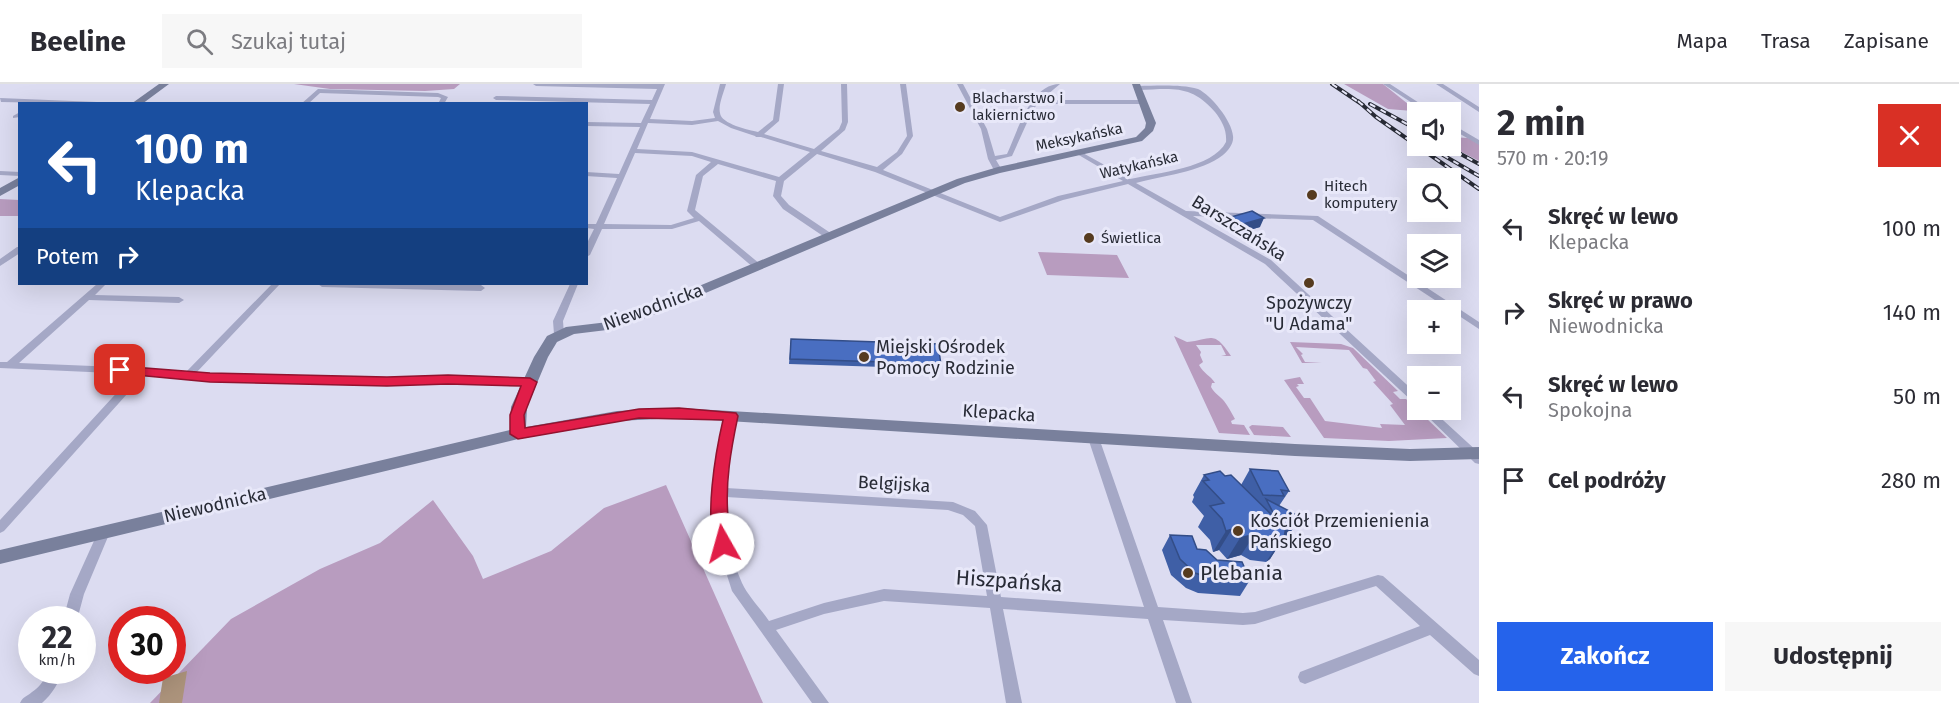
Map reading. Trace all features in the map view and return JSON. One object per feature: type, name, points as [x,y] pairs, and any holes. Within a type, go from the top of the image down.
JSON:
[{"type":"street","points":[[138,102],[165,84]]},
{"type":"street","points":[[536,84],[661,85],[588,251]]},
{"type":"street","points":[[588,124],[692,123],[719,119],[716,108],[723,84]]},
{"type":"street","points":[[758,136],[776,121],[781,84]]},
{"type":"street","points":[[829,236],[781,203],[777,196],[780,180],[842,130],[845,122],[844,84]]},
{"type":"street","points":[[878,170],[900,153],[910,136],[903,84]]},
{"type":"street","points":[[960,84],[984,129],[995,164]]},
{"type":"street","name":"Niewodnicka","points":[[559,334],[617,324],[932,193],[995,164],[1010,155],[1029,107],[1057,84]]},
{"type":"street","points":[[1386,84],[1414,102]]},
{"type":"street","points":[[1439,84],[1479,110]]},
{"type":"street","name":"Watykańska","points":[[719,119],[733,128],[878,170],[1000,220],[1044,202],[1210,161],[1219,156],[1230,144],[1231,138],[1226,121],[1200,93],[1186,89],[1137,86]]},
{"type":"street","name":"Meksykańska","points":[[995,164],[1079,153],[1144,136],[1151,126],[1137,86]]},
{"type":"street","points":[[306,102],[318,91],[438,95],[445,97],[442,102]]},
{"type":"street","points":[[496,98],[654,102]]},
{"type":"street","points":[[1,100],[28,102]]},
{"type":"street","points":[[1034,102],[1144,102]]},
{"type":"street","points":[[1461,132],[1479,143]]},
{"type":"street","points":[[633,151],[684,153],[780,180]]},
{"type":"street","name":"Barszczańska","points":[[1079,153],[1268,262],[1407,391]]},
{"type":"street","points":[[717,161],[700,175],[691,211],[757,266]]},
{"type":"street","points":[[0,173],[18,174]]},
{"type":"street","points":[[588,174],[622,176]]},
{"type":"street","points":[[0,193],[18,181]]},
{"type":"street","points":[[1184,212],[1316,218],[1479,326]]},
{"type":"street","points":[[588,226],[672,227],[698,219]]},
{"type":"street","points":[[0,262],[18,250]]},
{"type":"street","points":[[5,365],[101,285]]},
{"type":"street","points":[[189,374],[275,285]]},
{"type":"street","points":[[362,285],[481,288]]},
{"type":"street","points":[[518,434],[517,415],[548,344],[559,334],[558,321],[574,285]]},
{"type":"street","points":[[86,297],[179,300]]},
{"type":"street","points":[[5,365],[142,371],[210,377],[387,382],[448,380],[530,382]]},
{"type":"street","points":[[0,528],[142,371]]},
{"type":"street","name":"Klepacka","points":[[518,434],[639,414],[679,413],[1094,438],[1401,454],[1477,455]]},
{"type":"street","points":[[731,416],[722,452],[719,514],[723,544],[737,587],[822,703]]},
{"type":"street","points":[[1437,420],[1477,455]]},
{"type":"street","name":"Niewodnicka","points":[[0,557],[518,434]]},
{"type":"street","points":[[1094,438],[1184,703]]},
{"type":"street","name":"Belgijska","points":[[721,492],[948,505],[964,509],[975,516],[981,525],[1014,703]]},
{"type":"street","points":[[74,606],[104,532]]},
{"type":"street","name":"Hiszpańska","points":[[766,628],[811,610],[884,595],[1255,618],[1378,580],[1431,628]]},
{"type":"street","points":[[1305,677],[1431,628],[1479,669]]},
{"type":"street","points":[[33,702],[48,684]]},
{"type":"shaded area","points":[[294,84],[460,84],[454,89],[425,91],[330,89]]},
{"type":"shaded area","points":[[1344,84],[1383,84],[1407,103],[1407,111],[1388,109]]},
{"type":"shaded area","points":[[1461,138],[1468,138],[1479,144],[1479,161],[1461,152]]},
{"type":"shaded area","points":[[0,199],[18,200],[18,216],[0,216]]},
{"type":"shaded area","points":[[1038,252],[1117,255],[1129,278],[1047,275]]},
{"type":"shaded area","points":[[1174,336],[1187,342],[1212,338],[1225,348],[1231,356],[1221,356],[1226,355],[1221,345],[1196,345],[1201,352],[1203,362],[1199,365],[1215,383],[1212,383],[1211,387],[1224,401],[1235,419],[1231,421],[1232,424],[1244,425],[1250,435],[1219,433]]},
{"type":"shaded area","points":[[1290,342],[1341,344],[1353,348],[1398,391],[1393,392],[1400,399],[1407,400],[1407,420],[1428,420],[1447,438],[1389,441],[1324,438],[1284,380],[1300,377],[1304,384],[1297,384],[1299,386],[1296,387],[1304,398],[1310,398],[1325,421],[1382,428],[1380,424],[1405,425],[1390,405],[1393,404],[1373,382],[1376,381],[1349,350],[1296,347],[1303,354],[1301,355],[1305,362],[1322,363],[1302,363]]},
{"type":"shaded area","points":[[1252,425],[1283,427],[1291,437],[1254,435],[1249,427]]},
{"type":"shaded area","points":[[666,485],[763,703],[150,703],[168,684],[186,684],[186,666],[231,619],[320,569],[380,543],[433,500],[473,556],[483,579],[551,551],[604,508]]},
{"type":"shaded area","points":[[162,684],[185,684],[182,703],[159,703]]},
{"type":"building","points":[[1252,211],[1264,218],[1243,224],[1231,217]]},
{"type":"building","name":"Miejski Ośrodek Pomocy Rodzinie","points":[[791,339],[938,344],[941,365],[790,359]]},
{"type":"building","points":[[1250,469],[1278,471],[1289,491],[1281,490],[1284,496],[1263,495]]},
{"type":"building","points":[[1220,471],[1225,476],[1231,475],[1277,520],[1266,499],[1295,514],[1288,515],[1296,524],[1286,526],[1284,538],[1280,541],[1264,540],[1255,534],[1240,538],[1232,529],[1226,531],[1222,519],[1210,506],[1224,503],[1203,481],[1209,480],[1204,475]]},
{"type":"building","points":[[1170,535],[1192,536],[1197,549],[1206,550],[1217,560],[1242,562],[1250,580],[1208,577],[1195,573],[1180,559]]},
{"type":"railway","points":[[1332,84],[1361,104]]},
{"type":"railway","points":[[1361,104],[1376,117],[1479,189]]},
{"type":"railway","points":[[1370,104],[1407,124]]},
{"type":"railway","points":[[1461,154],[1479,164]]},
{"type":"railway","points":[[1445,156],[1479,176]]},
{"type":"place","name":"Blacharstwo i lakiernictwo","points":[[960,107]]},
{"type":"place","name":"Hitech komputery","points":[[1312,195]]},
{"type":"place","name":"Świetlica","points":[[1089,238]]},
{"type":"place","name":"Spożywczy \"U Adama\"","points":[[1309,283]]},
{"type":"place","name":"Miejski Ośrodek Pomocy Rodzinie","points":[[864,357]]},
{"type":"place","name":"Kościół Przemienienia Pańskiego","points":[[1238,531]]},
{"type":"place","name":"Plebania","points":[[1188,573]]},
{"type":"route","points":[[120,370],[210,377],[387,382],[448,380],[530,382],[517,415],[518,434],[639,414],[679,413],[731,416],[722,452],[719,514],[723,544]]}]
